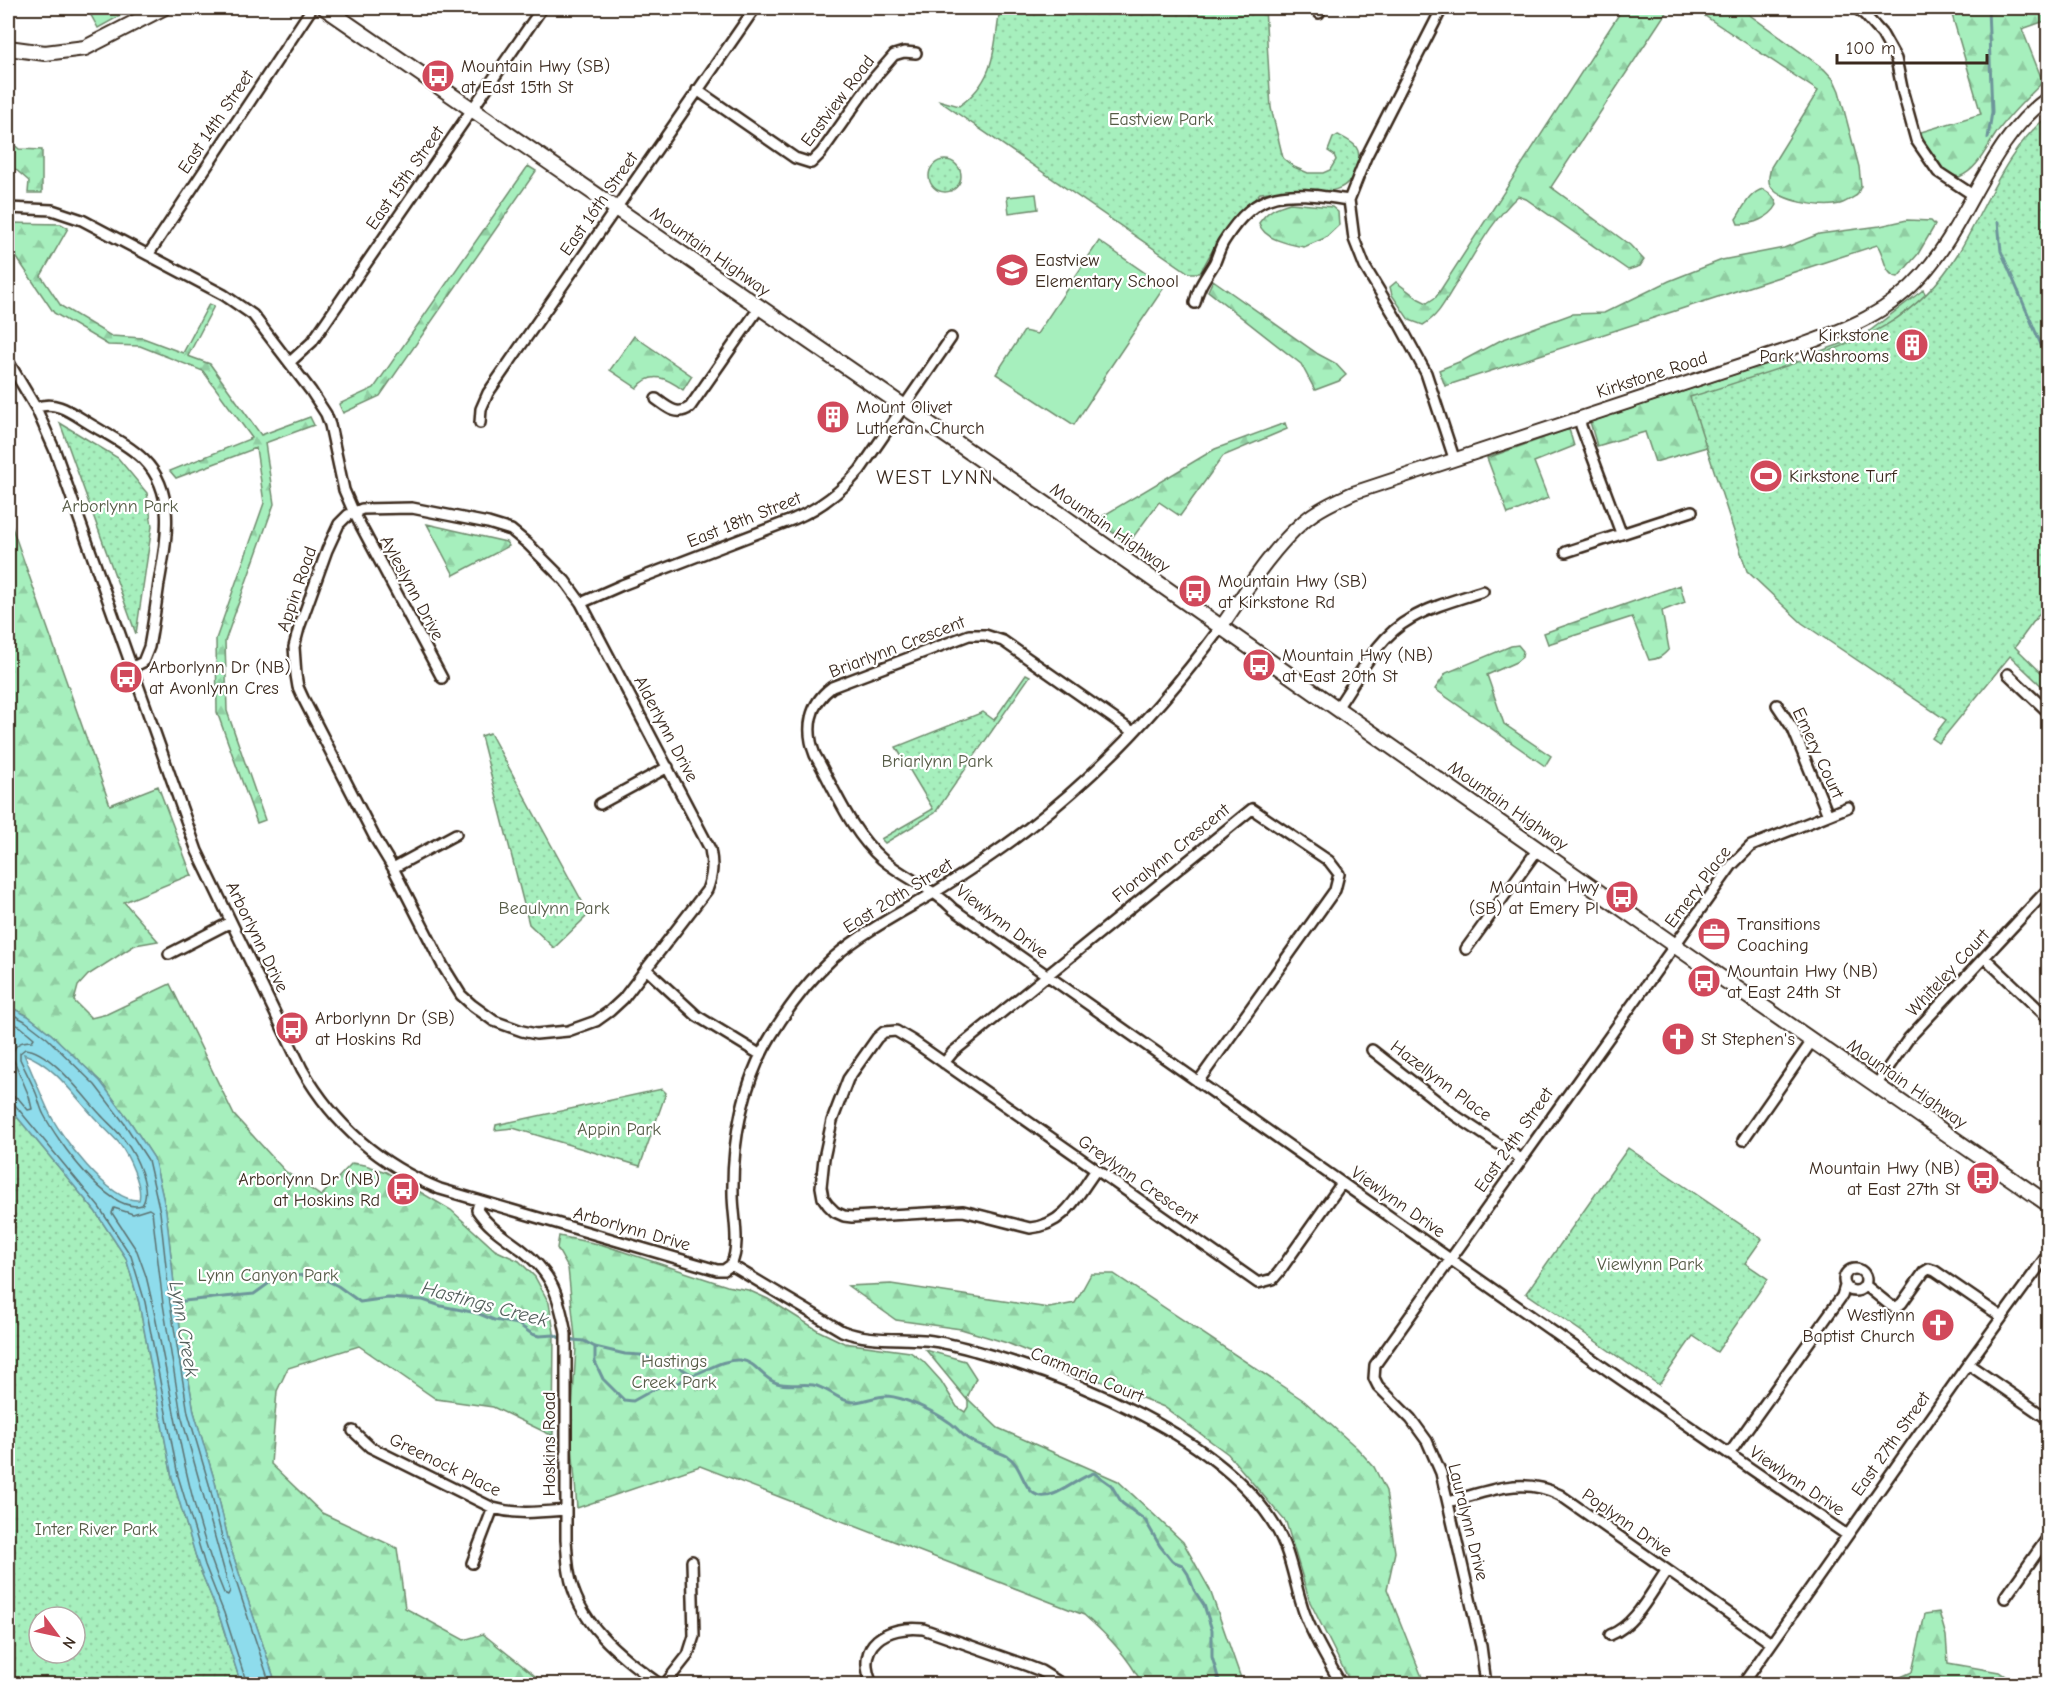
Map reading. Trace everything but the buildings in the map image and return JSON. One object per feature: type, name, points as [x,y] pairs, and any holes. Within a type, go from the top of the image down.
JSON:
[{"type":"main road","points":[[8,48],[45,52],[86,48],[163,8]]},
{"type":"main road","name":"Mountain Highway","points":[[325,8],[1044,503],[1674,945],[2049,1204]]},
{"type":"street","name":"East 14th Street","points":[[148,255],[312,8]]},
{"type":"street","name":"East 15th Street","points":[[290,362],[312,342],[542,8]]},
{"type":"street","name":"East 16th Street","points":[[480,423],[481,409],[488,393],[755,8]]},
{"type":"street","points":[[1442,8],[1366,157],[1349,200],[1354,239],[1373,282],[1400,325],[1425,373],[1455,458]]},
{"type":"street","points":[[1856,8],[1882,34],[1896,59],[1916,140],[1938,172],[1973,195]]},
{"type":"street","name":"Eastview Road","points":[[697,90],[795,158],[811,163],[821,153],[874,78],[894,55],[904,51],[916,53]]},
{"type":"street","name":"Kirkstone Road","points":[[1221,627],[1286,538],[1306,519],[1353,493],[1841,332],[1879,313],[1923,274],[1948,239],[1998,150],[2012,131],[2049,98]]},
{"type":"street","points":[[1195,303],[1197,292],[1215,261],[1222,242],[1250,207],[1280,195],[1349,200]]},
{"type":"street","points":[[8,208],[65,212],[242,306],[264,326],[326,414],[344,490],[354,513]]},
{"type":"street","points":[[656,399],[674,411],[680,412],[690,407],[759,308]]},
{"type":"street","name":"East 18th Street","points":[[581,603],[811,512],[848,484],[860,470],[951,338]]},
{"type":"street","name":"Arborlynn Drive","points":[[8,361],[36,408],[54,451],[197,851],[312,1088],[332,1113],[365,1146],[399,1170],[440,1189],[717,1270],[724,1270],[731,1265]]},
{"type":"street","points":[[36,408],[44,404],[51,404],[67,410],[136,453],[152,469],[158,481],[164,500],[167,533],[149,647],[143,662],[131,668]]},
{"type":"street","points":[[1580,417],[1581,426],[1620,533]]},
{"type":"street","name":"Alderlynn Drive","points":[[354,513],[362,509],[412,508],[488,522],[511,530],[565,581],[581,603],[710,849],[713,866],[707,890],[646,969]]},
{"type":"street","points":[[1566,552],[1692,512]]},
{"type":"street","name":"Ayleslynn Drive","points":[[354,513],[441,678]]},
{"type":"street","name":"Appin Road","points":[[354,513],[339,524],[308,601],[294,647],[298,687],[443,966],[461,994],[483,1014],[507,1027],[536,1034],[580,1028],[610,1011],[623,999],[646,969]]},
{"type":"street","points":[[1337,708],[1380,646],[1399,626],[1421,613],[1483,591]]},
{"type":"street","name":"East 20th Street","points":[[731,1265],[736,1252],[733,1193],[735,1147],[745,1103],[761,1055],[787,1012],[832,959],[857,940],[934,893],[1025,831],[1075,789],[1133,732],[1198,658],[1221,627]]},
{"type":"street","name":"Briarlynn Crescent","points":[[934,893],[896,870],[857,832],[810,742],[811,717],[823,694],[843,682],[945,643],[976,634],[1004,641],[1133,732]]},
{"type":"street","points":[[2008,674],[2049,712]]},
{"type":"street","name":"Emery Court","points":[[1778,705],[1793,729],[1828,815]]},
{"type":"street","points":[[600,804],[668,766]]},
{"type":"street","name":"Emery Place","points":[[1674,945],[1721,878],[1751,846],[1848,807]]},
{"type":"street","name":"Floralynn Crescent","points":[[944,1063],[953,1052],[1252,808],[1335,867],[1339,874],[1338,881],[1335,890],[1198,1082]]},
{"type":"street","points":[[393,868],[456,834]]},
{"type":"street","points":[[1467,949],[1538,849]]},
{"type":"street","name":"Whiteley Court","points":[[1876,1084],[1909,1038],[2049,889]]},
{"type":"street","name":"Viewlynn Drive","points":[[934,893],[1047,976],[1847,1535]]},
{"type":"street","points":[[169,954],[231,922]]},
{"type":"street","name":"East 24th Street","points":[[1382,1353],[1674,945]]},
{"type":"street","points":[[1985,958],[2049,1018]]},
{"type":"street","points":[[646,969],[697,1016],[761,1055]]},
{"type":"street","name":"Greylynn Crescent","points":[[1096,1170],[1061,1217],[1041,1227],[1030,1228],[963,1211],[844,1216],[835,1212],[823,1197],[821,1187],[824,1158],[832,1121],[848,1079],[878,1038],[888,1031],[896,1031],[904,1035],[1258,1283],[1273,1279],[1280,1272],[1342,1183]]},
{"type":"street","points":[[1743,1140],[1812,1041]]},
{"type":"street","name":"Hazellynn Place","points":[[1372,1050],[1456,1116],[1521,1158]]},
{"type":"street","name":"Hoskins Road","points":[[479,1202],[477,1210],[484,1220],[543,1270],[557,1292],[561,1305],[566,1334],[566,1510],[569,1573],[575,1596],[597,1633],[659,1684]]},
{"type":"street","name":"East 27th Street","points":[[1743,1684],[1968,1364],[2049,1254]]},
{"type":"street","name":"Carmaria Court","points":[[731,1265],[854,1336],[924,1340],[953,1344],[988,1354],[1047,1374],[1121,1404],[1151,1419],[1189,1444],[1240,1484],[1266,1512],[1276,1527],[1291,1566],[1305,1614],[1341,1684]]},
{"type":"street","points":[[1729,1454],[1842,1296],[1845,1287],[1844,1276],[1849,1270],[1855,1269],[1865,1275],[1865,1285]]},
{"type":"street","points":[[1865,1285],[1891,1306],[1897,1307],[1924,1272],[1929,1269],[2002,1317]]},
{"type":"street","points":[[1845,1287],[1857,1291],[1865,1285]]},
{"type":"street","name":"Lauralynn Drive","points":[[1382,1353],[1375,1365],[1374,1378],[1378,1386],[1411,1419],[1427,1441],[1441,1473],[1481,1646],[1486,1684]]},
{"type":"street","points":[[1968,1364],[2049,1419]]},
{"type":"street","name":"Greenock Place","points":[[353,1431],[370,1447],[493,1508],[508,1513],[566,1510]]},
{"type":"street","name":"Poplynn Drive","points":[[1448,1502],[1521,1484],[1546,1488],[1560,1495],[1771,1643]]},
{"type":"street","points":[[471,1563],[493,1508]]},
{"type":"street","points":[[2005,1598],[2049,1537]]},
{"type":"street","points":[[665,1684],[688,1655],[694,1636],[692,1561]]},
{"type":"street","points":[[1610,1635],[1625,1627],[1633,1618],[1667,1570]]},
{"type":"street","points":[[872,1684],[867,1667],[870,1650],[884,1635],[907,1627],[923,1629],[1028,1666],[1062,1684]]},
{"type":"green space","points":[[87,8],[134,8],[98,28]]},
{"type":"green space","name":"Eastview Park","points":[[1000,8],[1265,8],[1271,108],[1283,158],[1294,167],[1308,173],[1323,173],[1330,170],[1336,160],[1334,155],[1328,151],[1333,138],[1338,135],[1357,148],[1359,156],[1354,174],[1348,183],[1331,191],[1260,193],[1217,242],[1200,273],[1189,273],[938,100],[959,106],[980,85],[991,62]]},
{"type":"green space","points":[[1623,8],[1669,8],[1551,187],[1630,245],[1644,260],[1640,266],[1628,270],[1526,199],[1518,196],[1492,226],[1438,311],[1423,325],[1409,320],[1392,295],[1390,287],[1396,282],[1427,303],[1436,297]]},
{"type":"green space","points":[[1693,8],[1740,8],[1824,69],[1834,80],[1859,167],[1861,186],[1857,195],[1840,204],[1823,205],[1791,200],[1775,191],[1769,180],[1771,167],[1818,91]]},
{"type":"green space","points":[[1950,8],[2048,8],[2048,20],[2022,29],[2043,82],[2003,124],[1972,169],[1959,177],[1937,170],[1926,149],[1921,132],[1981,114]]},
{"type":"green space","points":[[2048,116],[2048,602],[2015,647],[2048,679],[2048,692],[2010,656],[1939,743],[1932,738],[1946,720],[1802,623],[1747,571],[1690,397],[1840,347],[1864,337],[1906,312],[1943,276],[1959,252],[2008,162],[2033,130]]},
{"type":"green space","points":[[8,139],[19,149],[42,150],[42,193],[28,193],[29,181],[8,163]]},
{"type":"green space","points":[[945,160],[956,165],[961,176],[956,187],[945,192],[934,187],[929,176],[934,165]]},
{"type":"green space","points":[[528,166],[536,171],[380,396],[343,413],[339,404],[374,388]]},
{"type":"green space","points":[[1763,189],[1775,200],[1777,205],[1774,210],[1760,220],[1738,224],[1736,219],[1747,201],[1754,193]]},
{"type":"green space","points":[[1036,194],[1038,209],[1009,213],[1007,197]]},
{"type":"green space","points":[[1290,203],[1332,207],[1338,212],[1339,225],[1325,238],[1304,247],[1277,240],[1265,233],[1259,223],[1273,210]]},
{"type":"green space","points":[[1907,220],[1931,221],[1935,225],[1918,254],[1898,277],[1887,268],[1877,245],[1445,386],[1439,370],[1464,360],[1501,340],[1572,314],[1604,313],[1669,281],[1722,260],[1784,248],[1819,234]]},
{"type":"green space","points":[[8,223],[61,224],[68,228],[41,276],[61,306],[111,336],[143,338],[183,353],[209,304],[214,306],[188,356],[210,364],[261,435],[310,417],[314,425],[265,443],[274,504],[225,641],[227,711],[265,820],[257,823],[217,712],[216,639],[264,503],[256,448],[176,478],[170,471],[252,438],[203,371],[140,346],[108,345],[54,313],[8,247]]},
{"type":"green space","points":[[1099,241],[1161,284],[1163,289],[1074,425],[996,374],[1024,331],[1037,334]]},
{"type":"green space","points":[[1213,280],[1318,354],[1335,363],[1346,375],[1339,381],[1315,390],[1301,364],[1208,291]]},
{"type":"green space","points":[[1923,290],[1926,295],[1845,373],[1818,352],[1863,336]]},
{"type":"green space","points":[[634,336],[692,376],[683,390],[659,378],[648,379],[637,388],[610,370]]},
{"type":"green space","points":[[1788,357],[1800,363],[1717,444],[1655,462],[1645,432],[1597,446],[1590,422]]},
{"type":"green space","name":"Arborlynn Park","points":[[60,423],[118,458],[147,493],[152,526],[136,634]]},
{"type":"green space","points":[[1285,423],[1287,429],[1223,456],[1180,516],[1159,502],[1128,544],[1096,520],[1215,449]]},
{"type":"green space","points":[[1569,429],[1574,446],[1534,462],[1548,498],[1508,514],[1487,458]]},
{"type":"green space","name":"Lynn Canyon Park","points":[[8,516],[110,805],[158,786],[192,876],[124,902],[158,941],[135,945],[88,975],[78,986],[74,1001],[91,1018],[107,1014],[170,984],[234,1115],[285,1171],[321,1196],[352,1163],[386,1172],[451,1210],[495,1250],[519,1261],[535,1277],[549,1303],[554,1332],[553,1436],[493,1407],[436,1399],[359,1346],[288,1368],[277,1391],[271,1464],[322,1513],[397,1548],[405,1608],[464,1640],[483,1634],[545,1684],[276,1684],[229,1543],[215,1482],[194,1412],[176,1302],[166,1211],[154,1158],[100,1081],[51,1034],[28,1016],[8,1006]]},
{"type":"green space","points":[[427,524],[506,542],[509,546],[454,575]]},
{"type":"green space","points":[[1680,585],[1685,602],[1662,611],[1669,649],[1658,658],[1649,660],[1632,617],[1548,644],[1544,633]]},
{"type":"green space","points":[[1518,645],[1523,651],[1522,657],[1487,675],[1504,724],[1551,756],[1545,766],[1435,689],[1446,673]]},
{"type":"green space","name":"Briarlynn Park","points":[[1026,674],[1030,676],[935,813],[885,843],[881,839],[933,809],[896,747],[983,712],[994,720]]},
{"type":"green space","name":"Beaulynn Park","points":[[490,733],[589,914],[554,948],[529,924],[481,736]]},
{"type":"green space","name":"Appin Park","points":[[662,1089],[666,1093],[640,1166],[513,1128],[495,1130],[496,1125]]},
{"type":"green space","name":"Inter River Park","points":[[8,1106],[95,1211],[126,1258],[139,1303],[172,1477],[199,1567],[219,1615],[241,1684],[8,1684]]},
{"type":"green space","name":"Viewlynn Park","points":[[1628,1148],[1762,1239],[1745,1263],[1768,1279],[1717,1352],[1693,1336],[1659,1385],[1526,1293]]},
{"type":"green space","name":"Hastings Creek Park","points":[[559,1236],[603,1245],[727,1286],[748,1290],[844,1343],[910,1352],[923,1361],[941,1381],[957,1407],[965,1412],[968,1401],[926,1350],[965,1361],[976,1378],[967,1398],[998,1428],[1118,1481],[1183,1542],[1210,1590],[1243,1684],[1142,1684],[1116,1646],[1084,1615],[700,1466],[577,1508],[571,1430],[576,1347],[568,1268],[557,1248]]},
{"type":"green space","points":[[1091,1274],[1114,1274],[1303,1400],[1357,1448],[1374,1467],[1386,1491],[1395,1552],[1387,1589],[1422,1677],[1421,1684],[1351,1684],[1310,1602],[1286,1522],[1228,1454],[1164,1407],[1007,1343],[961,1329],[896,1320],[848,1286],[891,1284],[1049,1308],[1075,1303]]},
{"type":"green space","points":[[1939,1612],[1946,1636],[1948,1663],[1999,1672],[2017,1684],[1885,1684],[1912,1672],[1925,1614]]},
{"type":"water","points":[[8,1006],[28,1016],[51,1034],[100,1081],[154,1158],[166,1211],[176,1302],[194,1412],[215,1482],[229,1543],[276,1684],[241,1684],[219,1615],[199,1567],[172,1477],[139,1303],[126,1258],[95,1211],[8,1106]],"holes":[[[24,1054],[62,1080],[119,1143],[137,1179],[139,1200],[127,1198],[114,1191],[87,1166],[74,1150],[48,1110]]]},
{"type":"waterway","points":[[1988,8],[1992,112],[1988,138]]},
{"type":"waterway","points":[[1998,222],[2001,251],[2048,361]]},
{"type":"waterway","name":"Hastings Creek","points":[[174,1302],[254,1294],[279,1276],[316,1275],[338,1286],[360,1302],[388,1298],[423,1300],[477,1313],[494,1320],[518,1324],[539,1336],[555,1335],[561,1339],[584,1341],[595,1347],[625,1354],[641,1355],[667,1366],[677,1366],[693,1375],[722,1363],[740,1360],[751,1364],[767,1378],[777,1383],[813,1385],[849,1401],[887,1396],[910,1402],[943,1418],[974,1442],[1007,1456],[1016,1465],[1032,1492],[1037,1495],[1043,1496],[1058,1492],[1094,1473],[1111,1485],[1122,1503],[1145,1520],[1172,1561],[1182,1565],[1188,1574],[1194,1590],[1204,1605],[1212,1630],[1212,1657],[1220,1684]]},
{"type":"waterway","name":"Hastings Creek","points":[[595,1347],[595,1362],[603,1379],[624,1400],[633,1401],[660,1386],[677,1383],[691,1376]]},
{"type":"place","name":"Mountain Hwy (SB) at East 15th St","points":[[438,76]]},
{"type":"place","name":"Eastview Elementary School","points":[[1012,270]]},
{"type":"place","name":"Kirkstone Park Washrooms","points":[[1912,345]]},
{"type":"place","name":"Mount Olivet Lutheran Church","points":[[833,417]]},
{"type":"place","name":"Kirkstone Turf","points":[[1766,476]]},
{"type":"place","name":"Mountain Hwy (SB) at Kirkstone Rd","points":[[1195,591]]},
{"type":"place","name":"Mountain Hwy (NB) at East 20th St","points":[[1259,665]]},
{"type":"place","name":"Arborlynn Dr (NB) at Avonlynn Cres","points":[[126,677]]},
{"type":"place","name":"Mountain Hwy (SB) at Emery Pl","points":[[1622,897]]},
{"type":"place","name":"Transitions Coaching","points":[[1714,934]]},
{"type":"place","name":"Mountain Hwy (NB) at East 24th St","points":[[1704,981]]},
{"type":"place","name":"Arborlynn Dr (SB) at Hoskins Rd","points":[[292,1028]]},
{"type":"place","name":"St Stephen's","points":[[1678,1039]]},
{"type":"place","name":"Mountain Hwy (NB) at East 27th St","points":[[1983,1178]]},
{"type":"place","name":"Arborlynn Dr (NB) at Hoskins Rd","points":[[403,1189]]},
{"type":"place","name":"Westlynn Baptist Church","points":[[1938,1325]]},
{"type":"district","name":"WEST LYNN","points":[[935,477]]},
{"type":"water label","name":"Lynn Creek","points":[[184,1329]]}]
